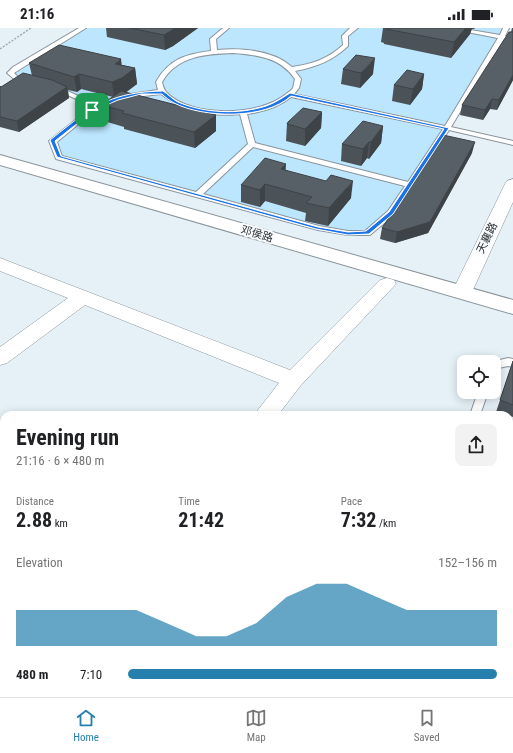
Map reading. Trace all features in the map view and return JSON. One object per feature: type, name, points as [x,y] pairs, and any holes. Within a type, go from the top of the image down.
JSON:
[{"type":"street","name":"邓侯路","points":[[0,160],[513,307]]},
{"type":"street","name":"天襄路","points":[[462,292],[513,184]]},
{"type":"street","points":[[0,264],[293,380]]},
{"type":"street","points":[[268,411],[293,380],[387,284]]},
{"type":"street","points":[[0,358],[82,297]]},
{"type":"lane","points":[[36,83],[16,78],[10,73],[15,68],[83,28]]},
{"type":"lane","points":[[214,52],[213,39],[226,28]]},
{"type":"lane","points":[[292,69],[314,66],[328,59],[346,45],[345,36],[355,28]]},
{"type":"lane","points":[[450,28],[513,39]]},
{"type":"lane","points":[[163,92],[141,93],[117,99],[92,110],[52,140],[60,157],[318,228],[348,233],[367,233],[391,213],[410,185],[447,128],[506,28]]},
{"type":"lane","points":[[233,51],[268,56],[282,62],[292,69],[298,79],[295,90],[284,100],[266,107],[243,112],[217,112],[193,109],[174,102],[163,92],[159,82],[164,71],[176,62],[193,56],[214,52],[233,51]]},
{"type":"lane","points":[[49,86],[88,102],[92,110]]},
{"type":"lane","points":[[290,95],[513,143]]},
{"type":"lane","points":[[243,112],[252,144]]},
{"type":"lane","points":[[252,144],[410,185]]},
{"type":"lane","points":[[198,195],[252,144]]},
{"type":"lane","points":[[501,364],[508,362],[513,363]]},
{"type":"lane","points":[[476,411],[481,399]]},
{"type":"path","points":[[0,49],[31,28]]},
{"type":"shaded area","points":[[83,28],[506,28],[391,213],[367,233],[318,228],[59,157],[53,141],[91,110],[88,102],[16,78],[10,73]]},
{"type":"building","points":[[130,28],[176,28],[164,35]]},
{"type":"building","points":[[466,28],[454,42],[386,29]]},
{"type":"building","points":[[509,32],[513,32],[513,75],[499,100],[492,99],[485,110],[462,105]]},
{"type":"building","points":[[59,45],[121,59],[115,64],[135,68],[122,78],[112,82],[79,74],[74,77],[29,63]]},
{"type":"building","points":[[356,55],[375,58],[361,73],[343,69]]},
{"type":"building","points":[[407,70],[424,74],[413,89],[394,85]]},
{"type":"building","points":[[23,73],[52,80],[67,87],[17,121],[0,117],[0,86],[1,87]]},
{"type":"building","points":[[121,91],[216,115],[194,132],[122,113],[124,111],[101,105]]},
{"type":"building","points":[[303,108],[322,112],[305,129],[287,124],[288,122]]},
{"type":"building","points":[[363,121],[383,126],[371,142],[369,142],[363,149],[342,144]]},
{"type":"building","points":[[443,135],[475,142],[430,222],[397,232],[382,228]]},
{"type":"building","points":[[265,158],[286,164],[281,169],[326,181],[331,175],[353,181],[329,208],[306,203],[312,197],[265,184],[260,190],[241,185]]},
{"type":"building","points":[[513,361],[513,405],[500,400]]},
{"type":"route","points":[[163,92],[174,102],[193,109],[217,112],[243,112],[266,107],[284,100],[290,95],[447,128],[391,213],[367,233],[348,233],[318,228],[60,157],[52,140],[92,110],[117,99],[141,93],[163,92]]}]
